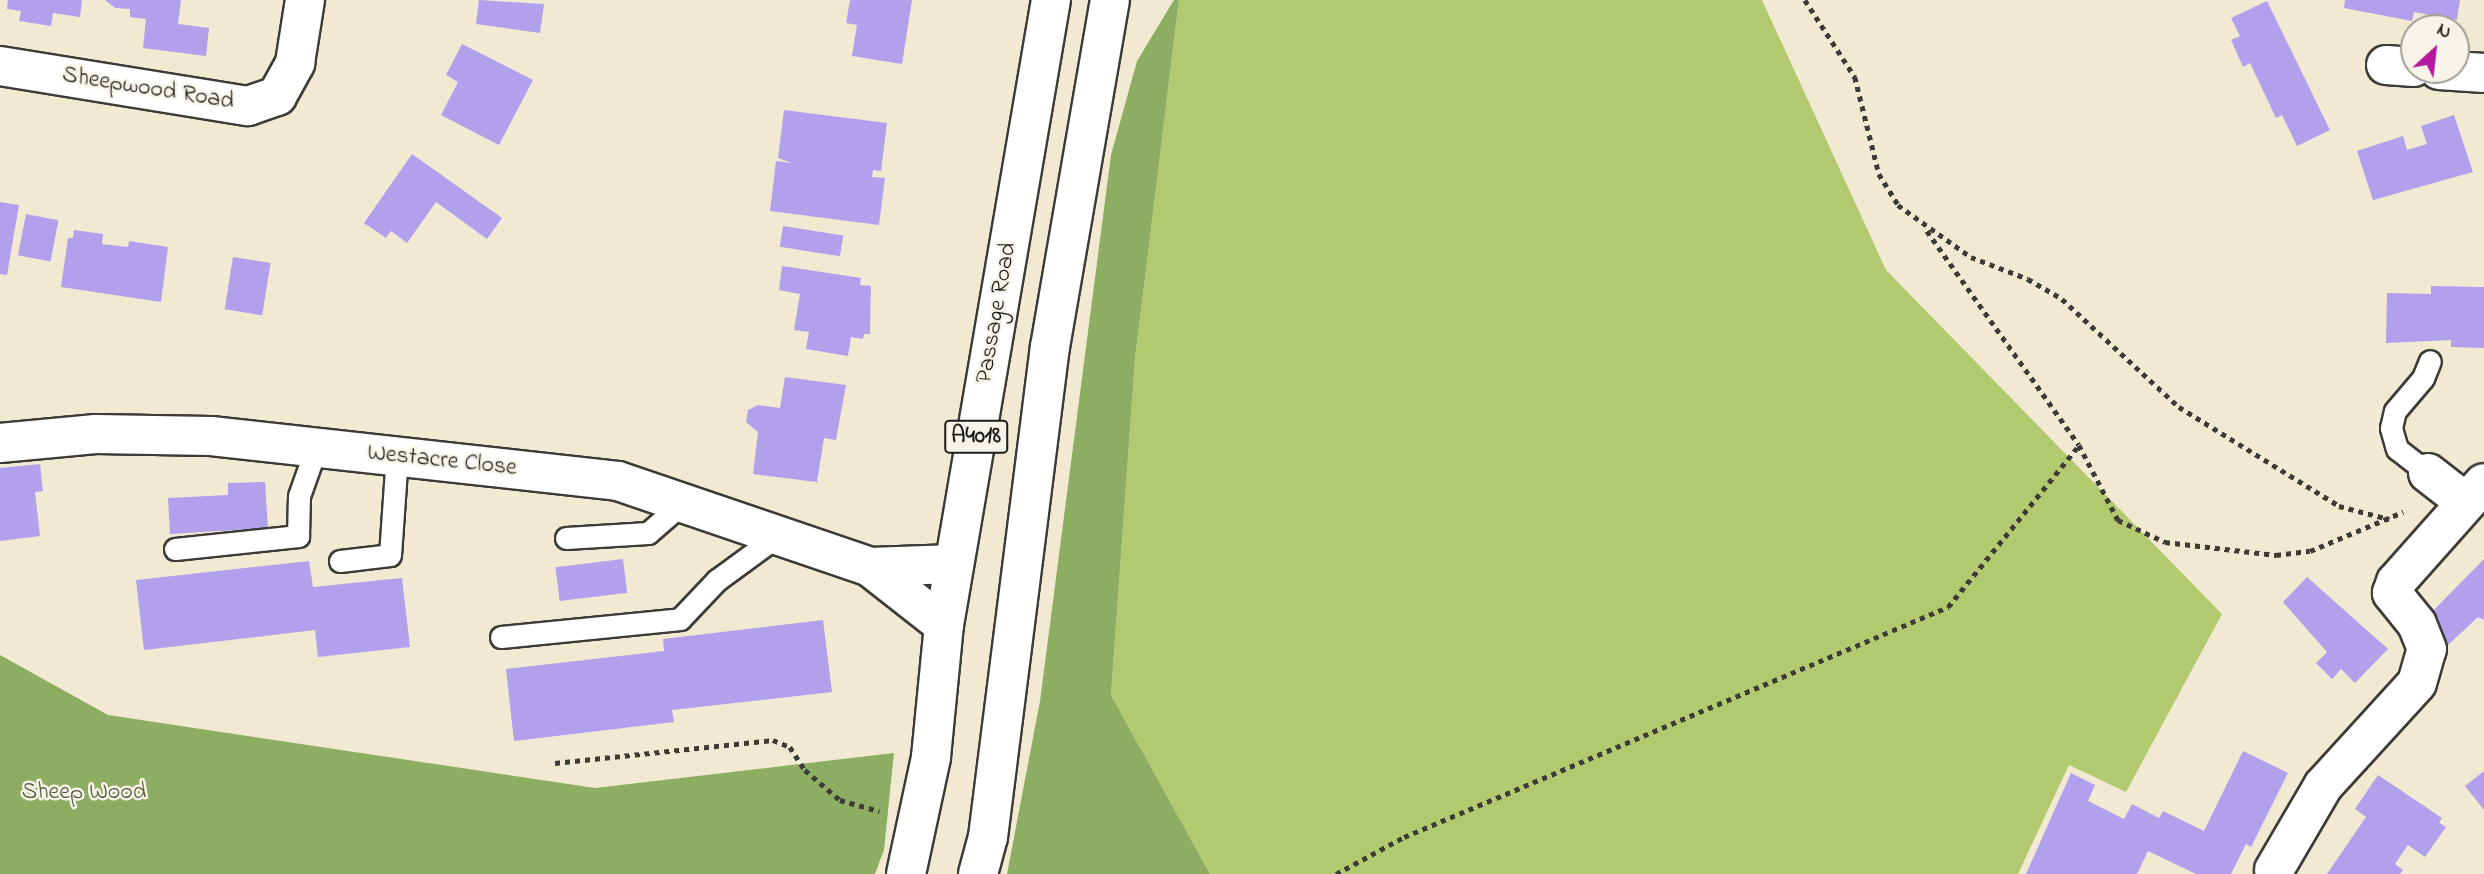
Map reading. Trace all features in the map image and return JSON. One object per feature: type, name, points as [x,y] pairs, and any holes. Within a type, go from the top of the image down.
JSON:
[{"type":"street","name":"Sheepwood Road","points":[[0,66],[248,106],[277,96],[295,63],[305,0]]},
{"type":"street","name":"Passage Road","points":[[906,874],[931,757],[944,625],[1051,0]]},
{"type":"street","name":"A4018","points":[[978,874],[988,838],[1048,360],[1110,0]]},
{"type":"street","name":"Westacre Close","points":[[0,443],[109,434],[211,436],[618,481],[780,534],[870,567],[944,625]]},
{"type":"street","points":[[2274,870],[2323,786],[2417,683],[2426,664],[2424,636],[2392,593],[2454,485]]},
{"type":"street","name":"Westacre Close","points":[[870,567],[954,564]]},
{"type":"lane","points":[[2430,361],[2423,378],[2395,411],[2391,428],[2397,449],[2454,485]]},
{"type":"lane","points":[[175,549],[298,537],[299,496],[316,448]]},
{"type":"lane","points":[[340,561],[390,555],[397,456]]},
{"type":"lane","points":[[566,538],[648,533],[685,502]]},
{"type":"lane","points":[[501,637],[680,619],[717,580],[780,534]]},
{"type":"path","points":[[1805,0],[1854,77],[1879,174],[1898,205],[1925,227],[1971,257],[2028,279],[2062,299],[2179,407],[2339,506],[2392,520]]},
{"type":"path","points":[[1925,227],[2079,445],[2118,520],[2165,541],[2276,555],[2310,551],[2392,520],[2454,485]]},
{"type":"path","points":[[1336,874],[1404,836],[1948,607],[2079,445]]},
{"type":"path","points":[[555,763],[773,740],[790,747],[805,770],[840,800],[884,813]]},
{"type":"green space","points":[[1174,0],[1179,0],[1135,359],[1111,695],[1210,874],[1007,874],[1040,701],[1111,155],[1137,61]]},
{"type":"green space","points":[[1179,0],[1762,0],[1886,270],[2222,614],[2126,792],[2069,765],[2018,874],[1210,874],[1111,695],[1135,359]]},
{"type":"green space","name":"Sheep Wood","points":[[0,655],[108,715],[595,788],[894,753],[884,850],[875,874],[0,874]]},
{"type":"building","points":[[8,0],[82,0],[80,17],[53,13],[51,26],[19,21],[21,11],[7,9]]},
{"type":"building","points":[[105,0],[181,0],[178,24],[209,28],[206,56],[143,48],[146,19],[130,17],[130,9],[115,8]]},
{"type":"building","points":[[479,0],[544,4],[540,33],[476,24]]},
{"type":"building","points":[[850,0],[912,0],[902,64],[852,56],[857,25],[846,23]]},
{"type":"building","points":[[2345,0],[2460,0],[2458,14],[2414,12],[2400,14],[2400,19],[2344,8]]},
{"type":"building","points":[[2267,1],[2330,130],[2297,146],[2282,115],[2276,118],[2250,63],[2243,67],[2231,40],[2240,36],[2231,18]]},
{"type":"building","points":[[462,44],[533,80],[499,145],[441,115],[458,82],[446,75]]},
{"type":"building","points":[[784,110],[887,123],[881,171],[873,170],[872,177],[885,178],[879,225],[770,211],[776,161],[792,163],[778,158]]},
{"type":"building","points":[[2454,115],[2473,172],[2373,200],[2357,151],[2403,136],[2407,150],[2427,144],[2421,126]]},
{"type":"building","points":[[412,154],[502,218],[487,239],[436,202],[407,243],[391,231],[386,238],[364,223]]},
{"type":"building","points":[[0,202],[19,205],[7,275],[0,274]]},
{"type":"building","points":[[26,214],[58,220],[50,262],[18,255]]},
{"type":"building","points":[[783,226],[843,236],[840,256],[780,247]]},
{"type":"building","points":[[74,230],[103,234],[102,244],[128,247],[129,241],[168,247],[161,302],[61,287],[68,238],[73,238]]},
{"type":"building","points":[[233,257],[271,263],[262,315],[225,309]]},
{"type":"building","points":[[782,266],[861,278],[860,285],[871,286],[870,334],[864,334],[863,339],[851,337],[848,356],[806,349],[809,332],[794,330],[800,294],[779,290]]},
{"type":"building","points":[[2431,286],[2484,287],[2484,348],[2451,347],[2451,340],[2386,343],[2387,293],[2431,294]]},
{"type":"building","points":[[785,377],[846,385],[836,440],[824,438],[817,482],[753,474],[758,432],[746,422],[748,410],[758,405],[780,408]]},
{"type":"building","points":[[40,464],[43,491],[35,492],[40,536],[0,541],[0,468]]},
{"type":"building","points":[[265,482],[268,528],[170,534],[168,498],[228,495],[228,483]]},
{"type":"building","points":[[623,559],[627,593],[560,601],[556,567]]},
{"type":"building","points":[[2484,559],[2484,620],[2478,617],[2448,645],[2424,620]]},
{"type":"building","points":[[309,561],[313,587],[402,578],[410,647],[318,657],[315,630],[144,650],[136,580]]},
{"type":"building","points":[[2307,577],[2388,649],[2355,683],[2341,669],[2332,679],[2316,663],[2327,652],[2283,602]]},
{"type":"building","points":[[823,620],[832,692],[672,710],[674,722],[514,741],[506,669],[664,651],[663,639]]},
{"type":"building","points":[[2243,751],[2288,773],[2251,847],[2246,844],[2231,874],[2196,874],[2148,851],[2137,874],[2026,874],[2071,773],[2095,785],[2088,801],[2124,819],[2132,804],[2159,818],[2163,811],[2204,831]]},
{"type":"building","points":[[2484,771],[2484,810],[2465,786]]},
{"type":"building","points":[[2378,775],[2442,818],[2439,823],[2446,827],[2425,857],[2408,845],[2395,864],[2403,870],[2400,874],[2327,874],[2366,817],[2355,809]]}]
